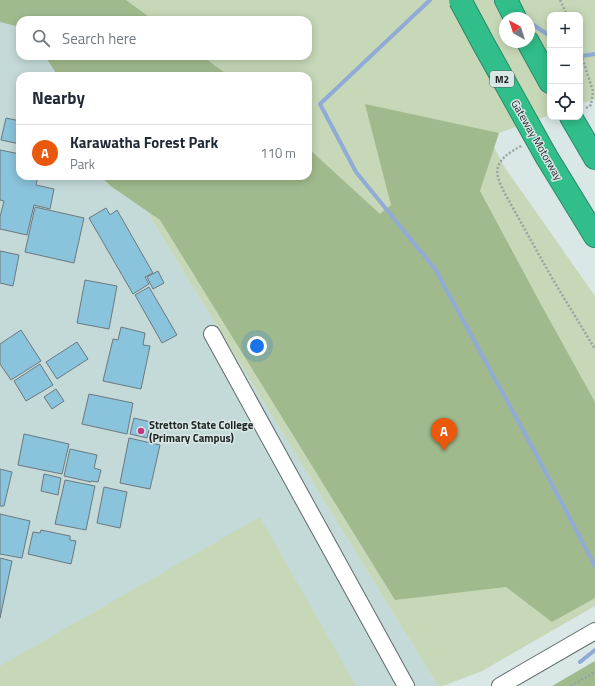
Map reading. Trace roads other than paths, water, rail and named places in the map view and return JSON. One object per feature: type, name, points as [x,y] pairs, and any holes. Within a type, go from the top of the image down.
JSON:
[{"type":"highway","name":"Gateway Motorway","points":[[460,0],[546,156],[595,236]]},
{"type":"highway","points":[[506,0],[512,12]]},
{"type":"highway","points":[[531,48],[547,77]]},
{"type":"highway","points":[[576,126],[595,158]]},
{"type":"street","points":[[212,334],[406,686]]},
{"type":"street","points":[[500,686],[595,631]]},
{"type":"waterway","points":[[430,0],[320,104],[356,172],[435,269],[595,566]]},
{"type":"waterway","points":[[535,26],[547,34]]},
{"type":"waterway","points":[[583,56],[595,54]]},
{"type":"waterway","points":[[580,662],[595,650]]},
{"type":"place","name":"Stretton State College (Primary Campus)","points":[[141,431]]},
{"type":"place","name":"Karawatha Forest Park","points":[[444,451]]}]
